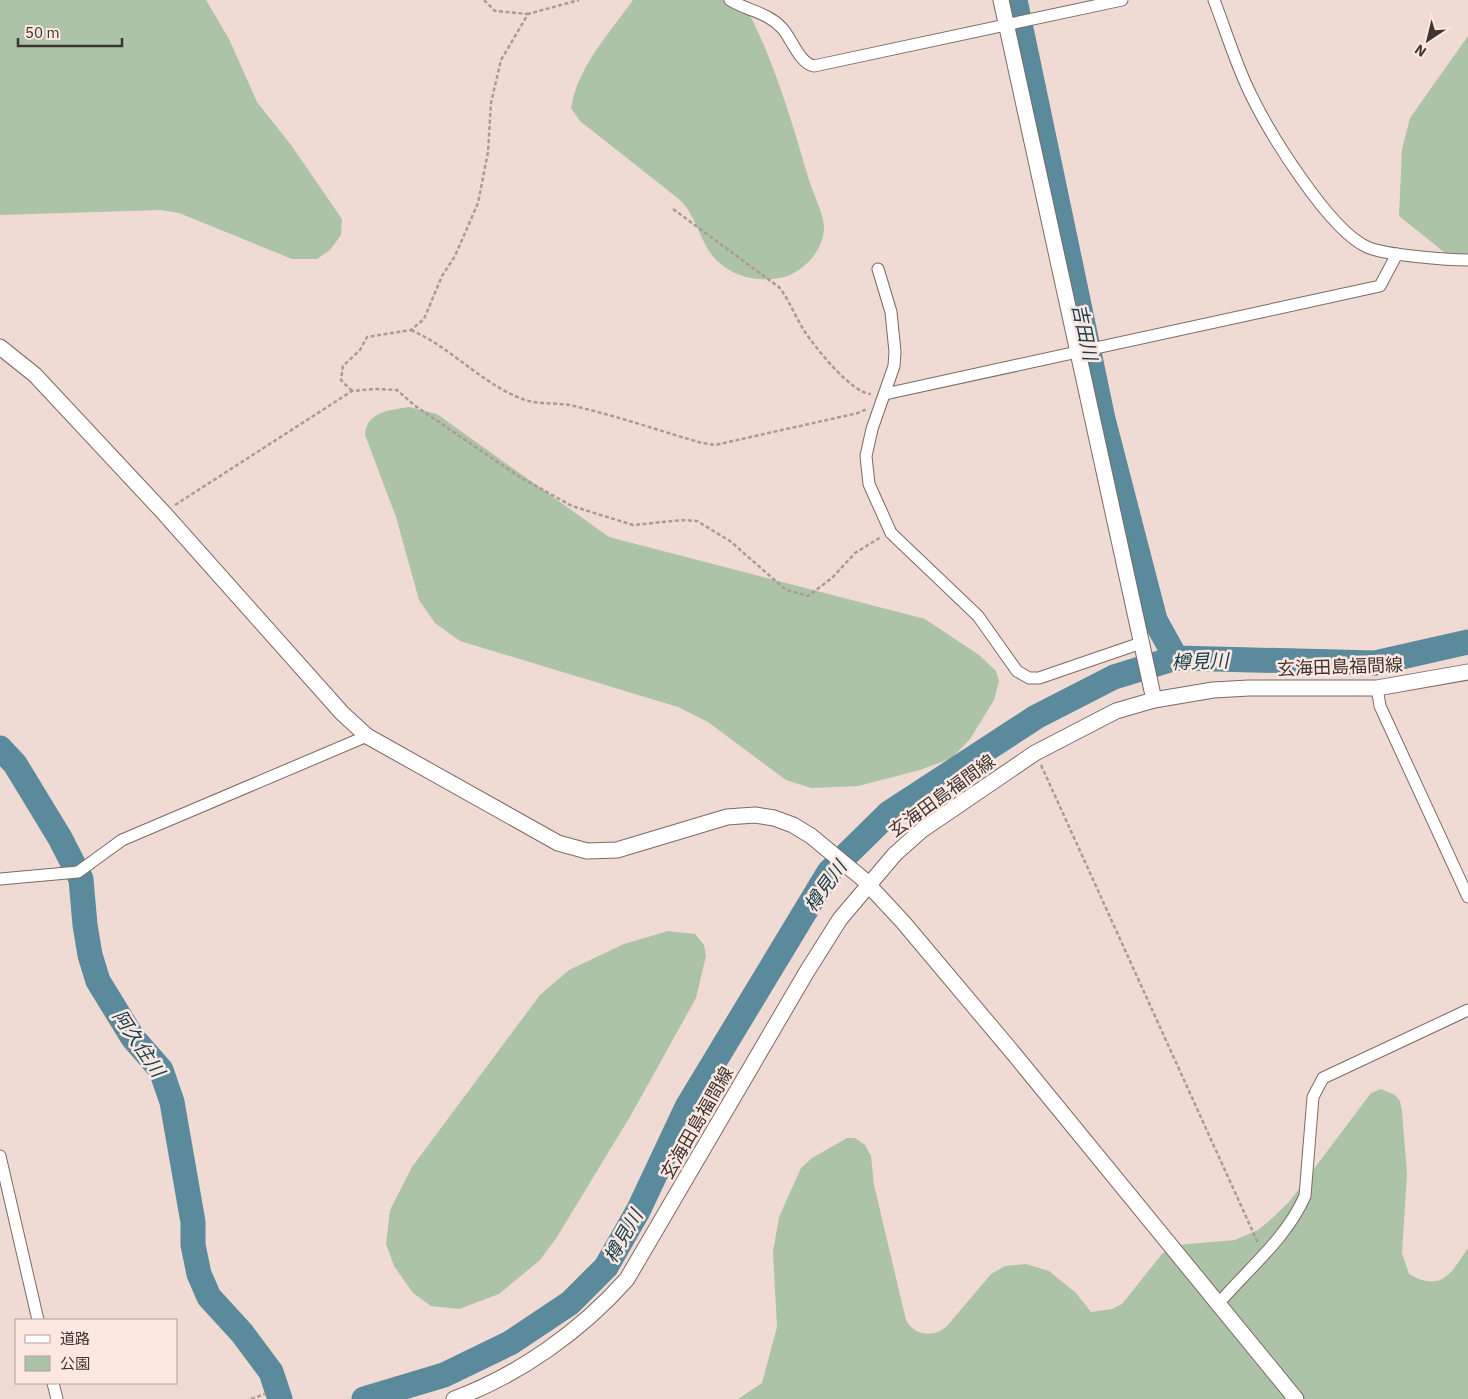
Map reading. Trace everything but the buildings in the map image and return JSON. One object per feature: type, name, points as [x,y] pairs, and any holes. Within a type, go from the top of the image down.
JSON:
[{"type":"street","points":[[730,0],[773,19],[783,30],[803,60],[814,66],[1122,0]]},
{"type":"street","points":[[1001,0],[1153,695]]},
{"type":"street","points":[[1214,0],[1251,95],[1319,203],[1339,227],[1367,248],[1397,254],[1468,260]]},
{"type":"street","points":[[885,394],[1380,286],[1397,254]]},
{"type":"street","points":[[878,269],[891,312],[894,333],[894,366],[872,429],[866,456],[869,484],[890,533],[978,616],[1018,671],[1028,678],[1039,678],[1142,647]]},
{"type":"street","points":[[0,347],[35,375],[163,512],[342,713],[367,736],[533,831],[572,848],[602,852],[617,850],[727,817],[755,815],[774,818],[793,825],[829,851],[865,882],[903,922],[1014,1054],[1296,1399]]},
{"type":"street","name":"玄海田島福間線","points":[[454,1399],[476,1391],[545,1350],[590,1316],[627,1279],[840,918],[865,882],[922,830],[1035,753],[1116,711],[1153,695],[1249,688],[1377,688],[1468,672]]},
{"type":"street","points":[[1377,688],[1380,706],[1468,897]]},
{"type":"street","points":[[0,879],[78,872],[122,840],[367,736]]},
{"type":"street","points":[[1218,1304],[1284,1232],[1305,1196],[1313,1097],[1323,1078],[1468,1010]]},
{"type":"street","points":[[0,1156],[38,1319]]},
{"type":"street","points":[[53,1384],[57,1399]]},
{"type":"path","points":[[484,0],[495,11],[528,14],[579,0]]},
{"type":"path","points":[[352,391],[340,380],[343,366],[360,350],[367,337],[411,330],[424,319],[442,276],[463,240],[478,203],[488,152],[491,103],[501,60],[528,14]]},
{"type":"path","points":[[674,209],[780,288],[791,304],[804,330],[823,355],[849,382],[865,394],[885,394]]},
{"type":"path","points":[[411,330],[426,337],[503,390],[525,400],[543,404],[572,405],[702,443],[715,445],[858,413],[885,394]]},
{"type":"path","points":[[163,512],[352,391],[374,389],[397,390],[414,405],[518,476],[572,506],[633,525],[682,520],[697,521],[730,541],[786,590],[808,596],[832,578],[855,553],[890,533]]},
{"type":"path","points":[[1035,753],[1263,1254]]},
{"type":"path","points":[[251,1399],[265,1394]]},
{"type":"green space","points":[[0,0],[206,0],[229,39],[257,102],[291,145],[342,219],[341,235],[330,250],[317,259],[292,259],[179,213],[161,210],[0,215]]},
{"type":"green space","points":[[633,0],[742,0],[772,65],[824,222],[823,236],[816,253],[796,272],[780,278],[754,279],[731,271],[717,261],[707,247],[691,215],[680,200],[580,121],[571,108],[580,78],[587,64]]},
{"type":"green space","points":[[1468,36],[1468,255],[1454,260],[1399,216],[1402,149],[1410,118]]},
{"type":"green space","points":[[409,407],[437,414],[609,537],[925,619],[979,655],[996,671],[999,681],[994,700],[970,739],[952,758],[920,770],[858,786],[811,788],[786,780],[708,722],[678,707],[460,641],[435,623],[419,600],[396,517],[365,435],[366,427],[374,417],[387,411]]},
{"type":"green space","points":[[668,931],[695,934],[704,945],[706,956],[696,998],[631,1115],[557,1237],[540,1260],[499,1294],[459,1309],[431,1306],[413,1293],[394,1266],[386,1244],[390,1210],[412,1167],[540,995],[569,970],[624,944]]},
{"type":"green space","points":[[1381,1089],[1395,1095],[1400,1101],[1402,1112],[1407,1174],[1402,1253],[1409,1274],[1420,1279],[1438,1281],[1451,1272],[1468,1248],[1468,1399],[738,1399],[762,1383],[777,1327],[773,1252],[779,1217],[801,1168],[812,1158],[847,1138],[855,1138],[865,1145],[871,1156],[874,1185],[906,1320],[919,1332],[930,1334],[947,1326],[991,1274],[1005,1266],[1026,1264],[1049,1271],[1076,1293],[1091,1312],[1112,1309],[1122,1304],[1162,1254],[1178,1245],[1235,1240],[1258,1230],[1269,1221],[1289,1202],[1371,1093]]},
{"type":"waterway","name":"吉田川","points":[[1015,0],[1103,419],[1155,620],[1176,658]]},
{"type":"waterway","name":"樽見川","points":[[364,1399],[444,1375],[510,1343],[570,1303],[606,1267],[638,1211],[687,1107],[829,872],[889,813],[1036,717],[1114,677],[1176,658],[1375,663],[1468,642]]},
{"type":"waterway","name":"阿久住川","points":[[0,748],[15,764],[60,838],[81,879],[85,925],[90,955],[98,981],[133,1038],[161,1070],[172,1102],[193,1222],[193,1245],[199,1274],[209,1297],[242,1333],[271,1372],[280,1399]]}]
